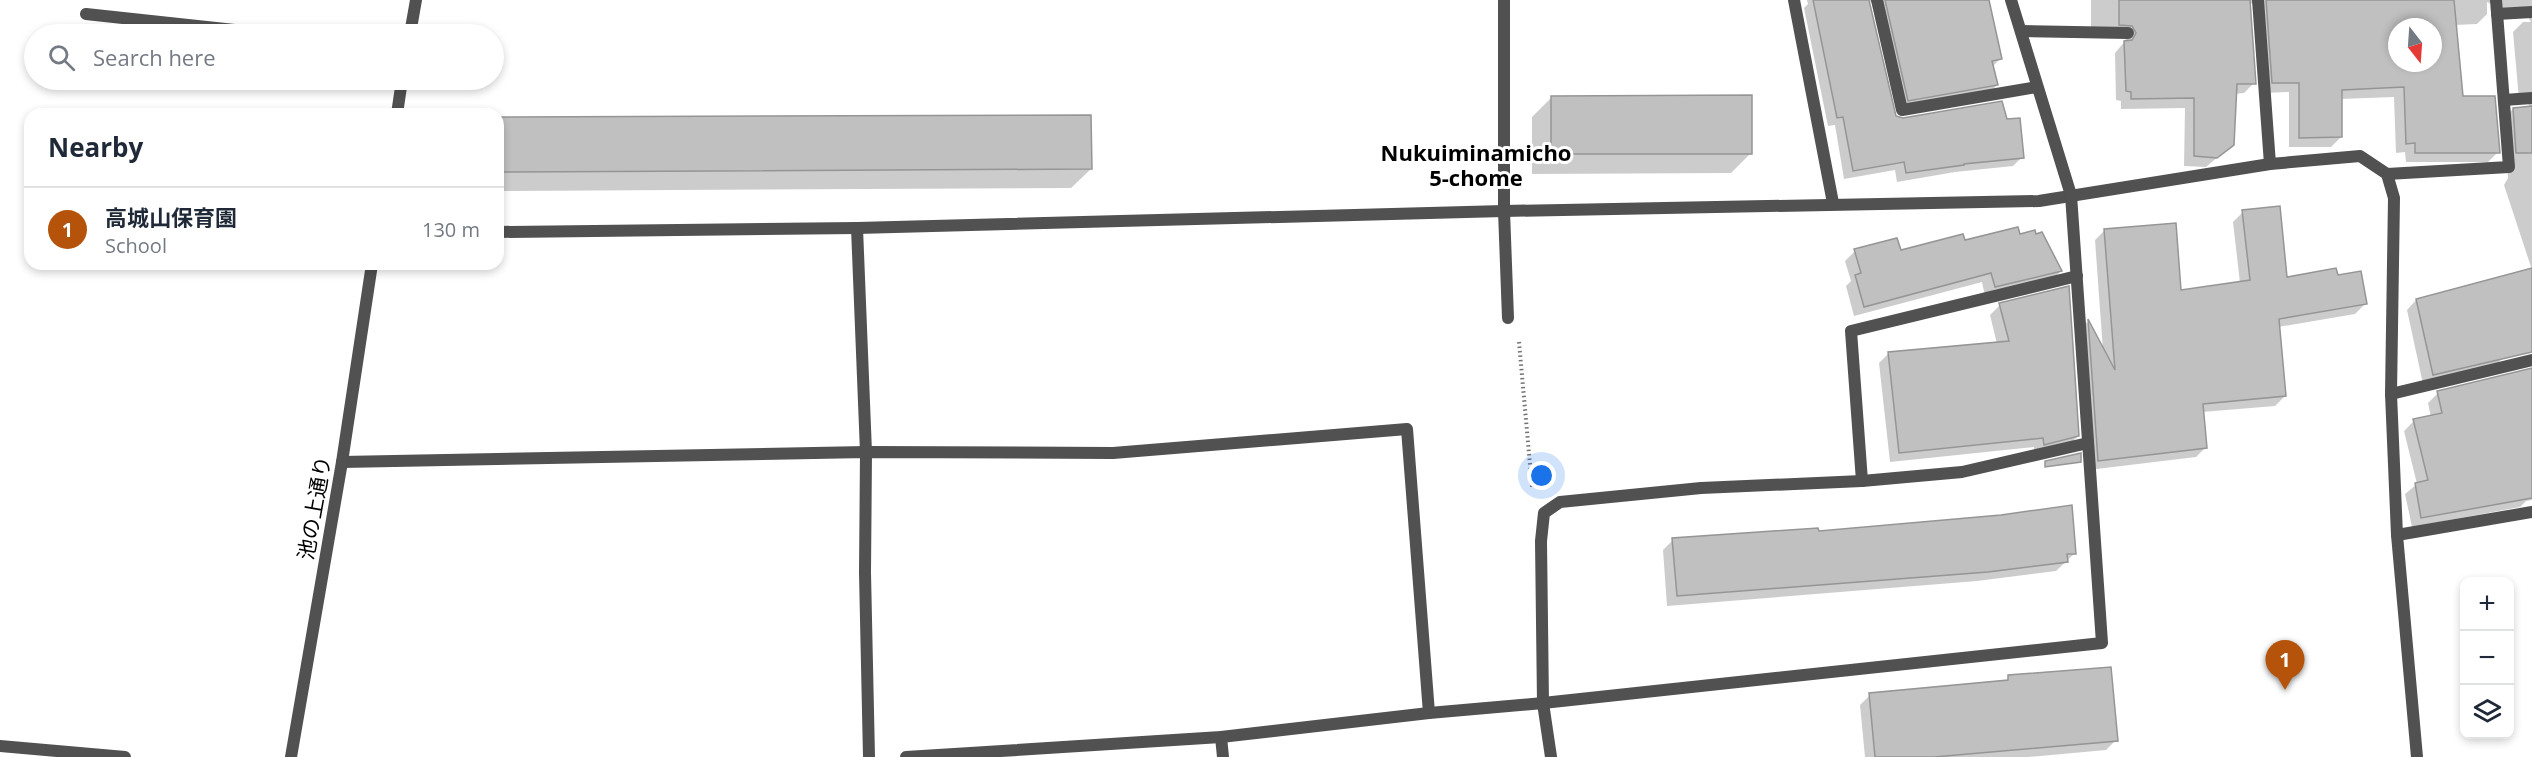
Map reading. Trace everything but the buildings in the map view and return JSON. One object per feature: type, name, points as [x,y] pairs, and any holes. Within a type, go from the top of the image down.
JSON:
[{"type":"street","points":[[412,24],[416,0]]},
{"type":"street","points":[[1504,0],[1504,211],[1508,318]]},
{"type":"street","points":[[1794,0],[1833,203]]},
{"type":"street","points":[[1877,0],[1902,110],[2037,87]]},
{"type":"street","points":[[906,757],[1221,737],[2102,643],[2071,195],[2011,0]]},
{"type":"street","points":[[2258,0],[2270,164]]},
{"type":"street","points":[[504,232],[857,228],[1833,203],[2039,201],[2270,164],[2360,156],[2387,174],[2510,166],[2496,0]]},
{"type":"street","points":[[2497,14],[2532,12]]},
{"type":"street","points":[[86,14],[178,24]]},
{"type":"street","points":[[2021,31],[2128,33]]},
{"type":"street","points":[[398,108],[401,90]]},
{"type":"street","points":[[2504,100],[2532,98]]},
{"type":"street","points":[[2387,174],[2394,198],[2391,394],[2397,535],[2417,757]]},
{"type":"street","points":[[857,228],[866,452],[865,573],[869,757]]},
{"type":"street","name":"池の上通り","points":[[291,757],[342,462],[371,270]]},
{"type":"street","points":[[1862,481],[1851,331],[2077,276]]},
{"type":"street","points":[[2391,394],[2532,360]]},
{"type":"street","points":[[342,462],[866,452],[1113,453],[1407,429],[1429,713]]},
{"type":"street","points":[[1551,757],[1543,703],[1541,541],[1544,513],[1560,502],[1701,488],[1862,481],[1962,472],[2088,443]]},
{"type":"street","points":[[2397,535],[2532,512]]},
{"type":"street","points":[[1221,737],[1223,757]]},
{"type":"street","points":[[0,746],[126,757]]},
{"type":"path","points":[[1508,318],[1518,331],[1533,493],[1544,513]]},
{"type":"place","name":"高城山保育園","points":[[2285,690]]},
{"type":"district","name":"Nukuiminamicho 5-chome","points":[[1476,166]]}]
